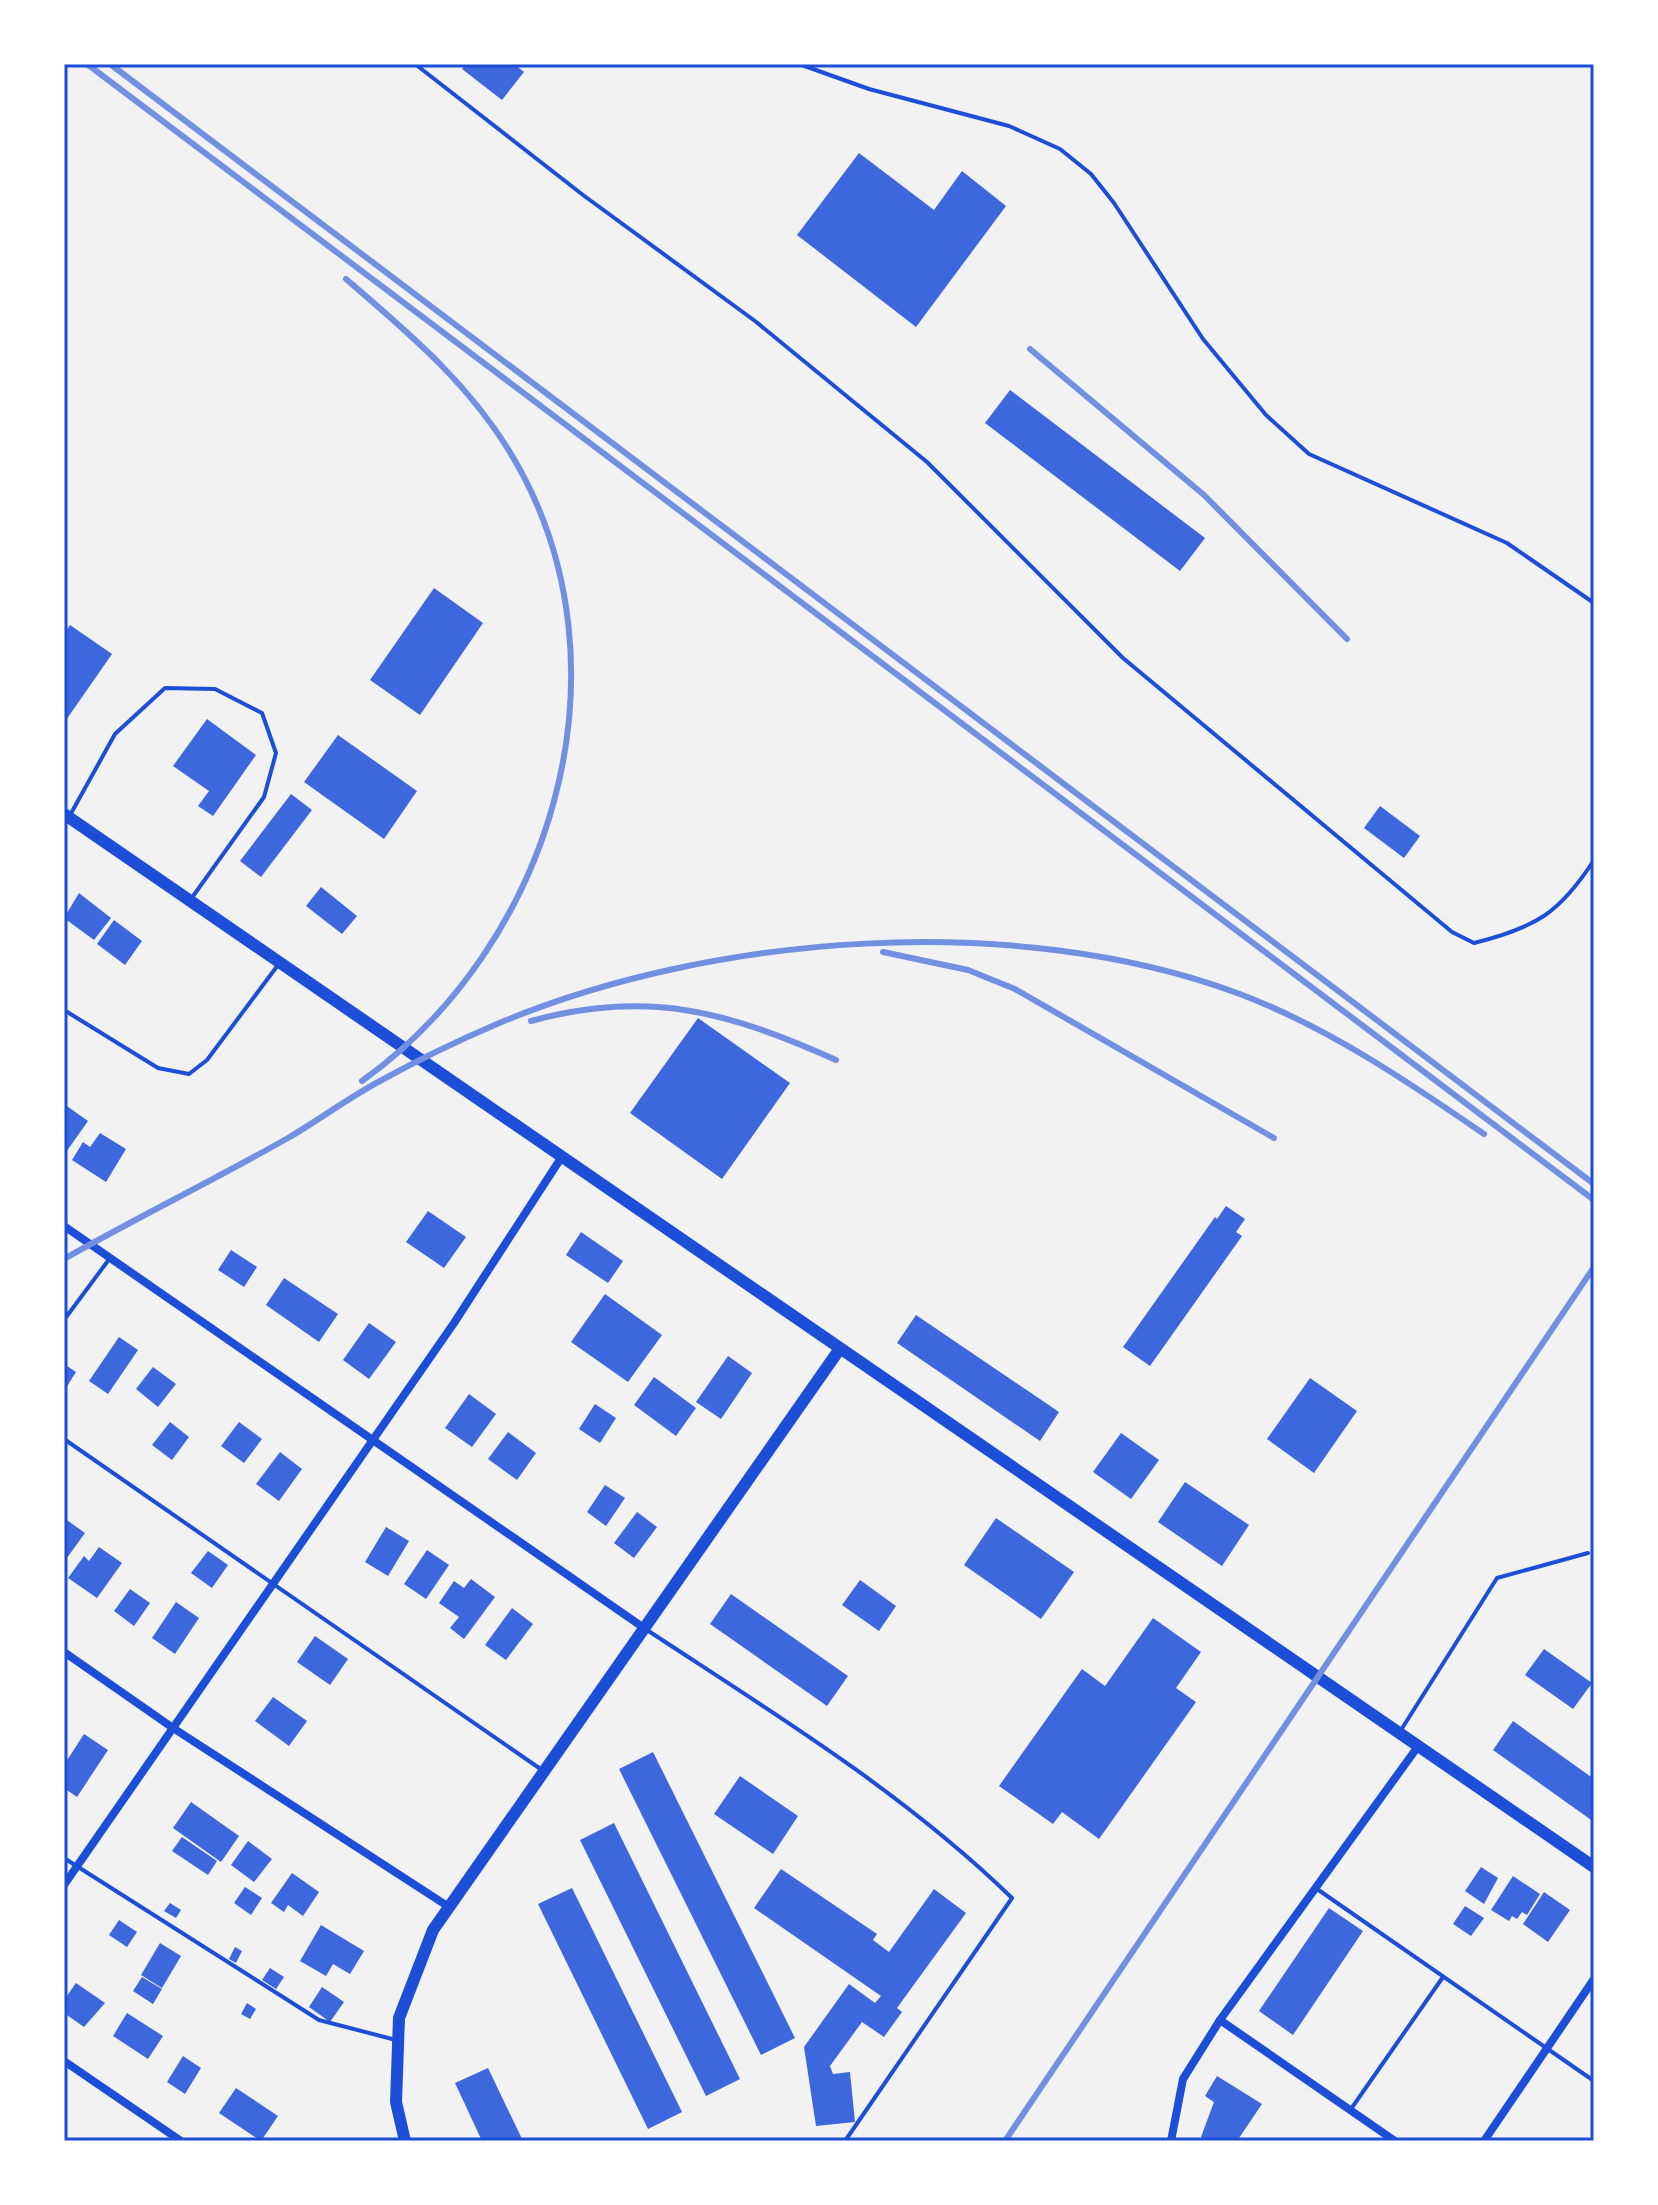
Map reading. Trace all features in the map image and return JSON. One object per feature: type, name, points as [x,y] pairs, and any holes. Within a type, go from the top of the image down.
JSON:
[{"type":"main road","points":[[66,816],[1594,1867]]},
{"type":"main road","points":[[405,2141],[396,2102],[399,2018],[433,1930],[839,1350]]},
{"type":"street","points":[[64,1885],[373,1440],[561,1158]]},
{"type":"street","points":[[64,1226],[644,1628]]},
{"type":"street","points":[[64,1652],[173,1728],[449,1907]]},
{"type":"street","points":[[1171,2141],[1183,2079],[1220,2020],[1419,1745]]},
{"type":"street","points":[[1484,2141],[1594,1979]]},
{"type":"street","points":[[1220,2020],[1395,2141]]},
{"type":"street","points":[[64,2061],[181,2141]]},
{"type":"lane","points":[[415,64],[583,195],[755,321],[927,462],[1123,658],[1452,932],[1474,943],[1523,930],[1547,917],[1573,893],[1594,860]]},
{"type":"lane","points":[[799,64],[869,89],[1009,126],[1060,149],[1091,174],[1114,203],[1203,339],[1266,415],[1309,454],[1507,543],[1594,603]]},
{"type":"lane","points":[[66,816],[115,734],[165,688],[215,689],[262,713],[276,753],[264,797],[189,901]]},
{"type":"lane","points":[[64,1010],[158,1068],[189,1074],[207,1060],[279,963]]},
{"type":"lane","points":[[64,1320],[110,1258]]},
{"type":"lane","points":[[64,1439],[544,1771]]},
{"type":"lane","points":[[1400,1732],[1497,1578],[1588,1553]]},
{"type":"lane","points":[[644,1628],[871,1778],[979,1866],[1012,1898],[845,2141]]},
{"type":"lane","points":[[64,1858],[319,2020],[398,2041]]},
{"type":"lane","points":[[1316,1888],[1594,2081]]},
{"type":"lane","points":[[1351,2109],[1444,1976]]},
{"type":"building","points":[[466,64],[514,64],[524,72],[502,100],[462,69]]},
{"type":"building","points":[[859,153],[934,210],[962,171],[1006,206],[916,327],[797,235]]},
{"type":"building","points":[[1010,390],[1205,538],[1180,571],[985,423]]},
{"type":"building","points":[[434,588],[483,623],[420,715],[370,680]]},
{"type":"building","points":[[70,625],[112,654],[64,723],[64,634]]},
{"type":"building","points":[[207,719],[256,755],[213,816],[198,806],[209,791],[173,766]]},
{"type":"building","points":[[338,735],[417,791],[384,839],[304,782]]},
{"type":"building","points":[[291,794],[312,810],[261,877],[240,861]]},
{"type":"building","points":[[1380,806],[1420,836],[1404,858],[1364,828]]},
{"type":"building","points":[[321,887],[357,916],[342,934],[306,906]]},
{"type":"building","points":[[79,893],[111,918],[94,940],[64,918]]},
{"type":"building","points":[[114,920],[142,941],[125,965],[97,944]]},
{"type":"building","points":[[698,1018],[790,1083],[722,1179],[630,1113]]},
{"type":"building","points":[[64,1104],[88,1121],[64,1155]]},
{"type":"building","points":[[100,1133],[126,1149],[106,1182],[72,1160],[83,1142],[90,1147]]},
{"type":"building","points":[[1226,1206],[1245,1219],[1236,1232],[1242,1236],[1150,1366],[1123,1347]]},
{"type":"building","points":[[428,1211],[466,1237],[444,1268],[406,1242]]},
{"type":"building","points":[[581,1232],[623,1261],[608,1283],[566,1255]]},
{"type":"building","points":[[231,1250],[257,1267],[244,1287],[218,1270]]},
{"type":"building","points":[[284,1278],[338,1314],[319,1342],[266,1305]]},
{"type":"building","points":[[605,1294],[662,1335],[628,1382],[571,1342]]},
{"type":"building","points":[[916,1315],[1059,1412],[1040,1441],[897,1343]]},
{"type":"building","points":[[369,1323],[396,1342],[369,1379],[343,1360]]},
{"type":"building","points":[[119,1337],[138,1350],[108,1394],[89,1381]]},
{"type":"building","points":[[728,1356],[752,1373],[721,1419],[696,1402]]},
{"type":"building","points":[[64,1364],[76,1372],[64,1391]]},
{"type":"building","points":[[153,1367],[176,1384],[158,1407],[136,1389]]},
{"type":"building","points":[[654,1377],[696,1408],[676,1436],[634,1405]]},
{"type":"building","points":[[1310,1378],[1357,1411],[1314,1473],[1267,1439]]},
{"type":"building","points":[[469,1394],[496,1414],[472,1447],[445,1428]]},
{"type":"building","points":[[595,1404],[616,1418],[600,1443],[579,1429]]},
{"type":"building","points":[[170,1422],[189,1437],[172,1460],[152,1445]]},
{"type":"building","points":[[239,1422],[262,1439],[244,1463],[221,1446]]},
{"type":"building","points":[[508,1432],[536,1453],[517,1480],[488,1459]]},
{"type":"building","points":[[1121,1433],[1159,1460],[1131,1499],[1093,1472]]},
{"type":"building","points":[[280,1452],[302,1469],[279,1501],[256,1484]]},
{"type":"building","points":[[1185,1482],[1249,1525],[1222,1566],[1158,1522]]},
{"type":"building","points":[[605,1485],[625,1498],[606,1526],[587,1512]]},
{"type":"building","points":[[637,1512],[657,1527],[634,1558],[614,1543]]},
{"type":"building","points":[[64,1518],[85,1533],[64,1562]]},
{"type":"building","points":[[996,1518],[1074,1572],[1041,1619],[964,1565]]},
{"type":"building","points":[[386,1527],[409,1541],[388,1576],[365,1562]]},
{"type":"building","points":[[99,1547],[122,1563],[97,1598],[68,1578],[84,1556],[89,1561]]},
{"type":"building","points":[[427,1550],[449,1565],[426,1599],[404,1584]]},
{"type":"building","points":[[208,1551],[228,1565],[212,1588],[191,1573]]},
{"type":"building","points":[[471,1579],[495,1597],[464,1639],[450,1628],[459,1617],[439,1603],[454,1581],[464,1588]]},
{"type":"building","points":[[860,1580],[896,1606],[879,1631],[842,1605]]},
{"type":"building","points":[[130,1589],[150,1603],[134,1626],[114,1611]]},
{"type":"building","points":[[731,1594],[848,1676],[827,1706],[710,1624]]},
{"type":"building","points":[[176,1602],[199,1618],[175,1654],[152,1638]]},
{"type":"building","points":[[512,1608],[533,1624],[506,1660],[485,1645]]},
{"type":"building","points":[[1153,1618],[1201,1652],[1176,1688],[1196,1702],[1099,1839],[1062,1812],[1053,1824],[999,1786],[1082,1669],[1105,1686]]},
{"type":"building","points":[[315,1636],[348,1659],[330,1685],[297,1662]]},
{"type":"building","points":[[1544,1649],[1592,1683],[1573,1709],[1525,1675]]},
{"type":"building","points":[[273,1697],[307,1721],[289,1746],[255,1721]]},
{"type":"building","points":[[1513,1721],[1594,1779],[1594,1822],[1493,1750]]},
{"type":"building","points":[[84,1734],[108,1750],[77,1797],[64,1788],[64,1765]]},
{"type":"building","points":[[653,1752],[795,2038],[761,2055],[619,1769]]},
{"type":"building","points":[[740,1776],[798,1816],[773,1854],[714,1814]]},
{"type":"building","points":[[191,1802],[239,1836],[221,1862],[173,1828]]},
{"type":"building","points":[[614,1823],[740,2079],[706,2096],[580,1840]]},
{"type":"building","points":[[182,1837],[217,1861],[208,1875],[172,1851]]},
{"type":"building","points":[[248,1841],[272,1859],[254,1882],[231,1865]]},
{"type":"building","points":[[1481,1867],[1498,1878],[1484,1904],[1465,1891]]},
{"type":"building","points":[[781,1869],[877,1934],[873,1940],[889,1952],[934,1889],[966,1913],[897,2008],[902,2012],[884,2037],[862,2022],[830,2066],[833,2074],[850,2072],[855,2122],[816,2126],[804,2047],[849,1984],[875,2003],[881,1996],[754,1908]]},
{"type":"building","points":[[292,1873],[319,1892],[303,1916],[288,1905],[284,1912],[271,1903]]},
{"type":"building","points":[[1513,1876],[1540,1894],[1527,1915],[1522,1912],[1517,1919],[1512,1916],[1509,1921],[1491,1910]]},
{"type":"building","points":[[245,1887],[262,1898],[251,1915],[234,1903]]},
{"type":"building","points":[[572,1888],[682,2112],[648,2129],[538,1904]]},
{"type":"building","points":[[1544,1892],[1570,1910],[1548,1942],[1523,1924]]},
{"type":"building","points":[[170,1903],[181,1910],[176,1918],[164,1911]]},
{"type":"building","points":[[1465,1906],[1484,1918],[1471,1936],[1453,1924]]},
{"type":"building","points":[[1329,1908],[1363,1931],[1293,2035],[1259,2011]]},
{"type":"building","points":[[119,1920],[137,1932],[127,1947],[109,1935]]},
{"type":"building","points":[[321,1925],[364,1951],[350,1974],[333,1964],[326,1976],[300,1961]]},
{"type":"building","points":[[160,1943],[181,1956],[162,1988],[141,1975]]},
{"type":"building","points":[[235,1947],[242,1951],[236,1963],[229,1959]]},
{"type":"building","points":[[270,1968],[284,1977],[276,1989],[262,1980]]},
{"type":"building","points":[[142,1977],[162,1989],[153,2004],[133,1991]]},
{"type":"building","points":[[76,1983],[105,2003],[84,2027],[64,2013],[64,2000]]},
{"type":"building","points":[[322,1987],[344,2002],[330,2022],[309,2007]]},
{"type":"building","points":[[247,2003],[256,2009],[250,2019],[241,2014]]},
{"type":"building","points":[[127,2013],[163,2036],[148,2059],[113,2036]]},
{"type":"building","points":[[183,2056],[201,2068],[185,2094],[167,2082]]},
{"type":"building","points":[[488,2068],[523,2141],[482,2141],[455,2083]]},
{"type":"building","points":[[1217,2076],[1262,2104],[1237,2141],[1208,2141],[1201,2137],[1214,2102],[1205,2096]]},
{"type":"building","points":[[236,2088],[278,2116],[261,2141],[219,2113]]},
{"type":"railway","points":[[87,64],[1594,1200]]},
{"type":"railway","points":[[110,64],[1594,1184]]},
{"type":"railway","points":[[346,279],[459,384],[479,407],[514,459],[550,540],[568,625],[570,712],[555,797],[526,880],[483,956],[428,1024],[362,1081]]},
{"type":"railway","points":[[1030,349],[1204,495],[1347,639]]},
{"type":"railway","points":[[64,1259],[288,1138],[394,1073],[497,1024],[582,993],[672,969],[768,953],[865,944],[963,943],[1059,950],[1151,967],[1237,993],[1334,1038],[1484,1134]]},
{"type":"railway","points":[[883,952],[968,970],[1015,989],[1274,1138]]},
{"type":"railway","points":[[531,1021],[613,1007],[687,1010],[760,1029],[836,1060]]},
{"type":"railway","points":[[1005,2141],[1594,1267]]}]
